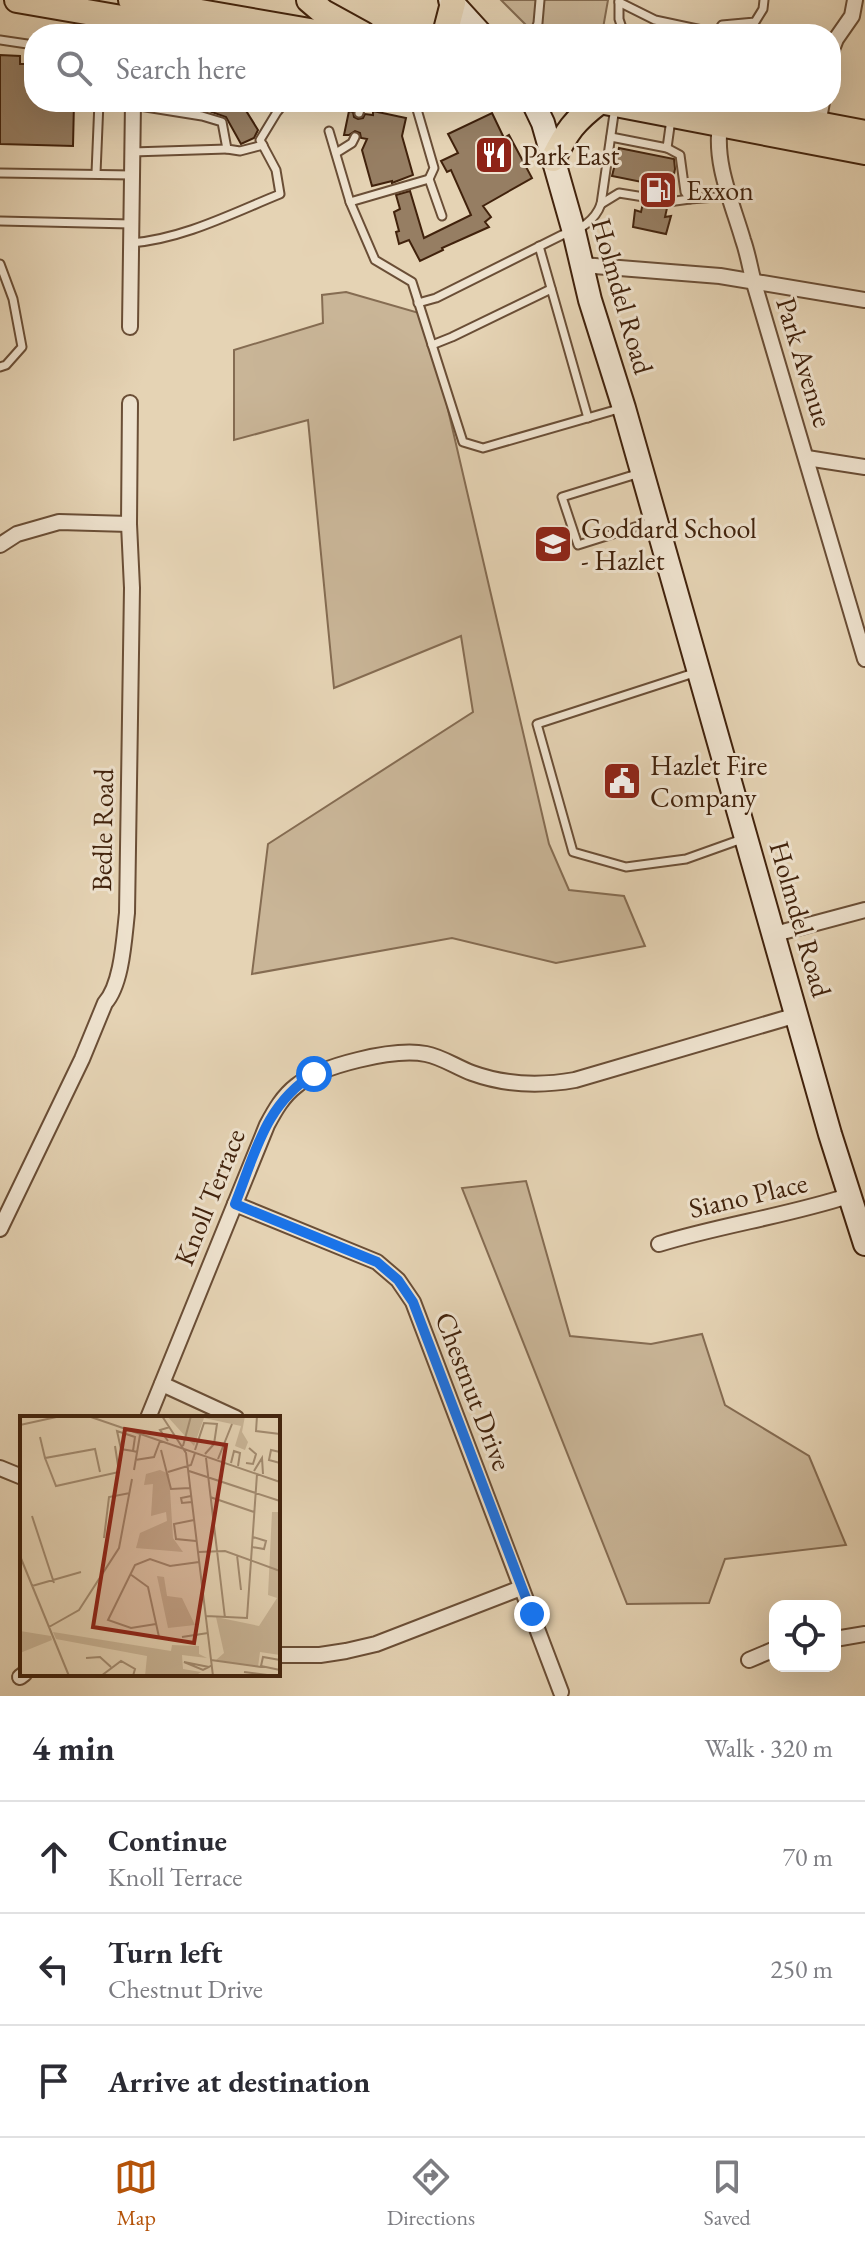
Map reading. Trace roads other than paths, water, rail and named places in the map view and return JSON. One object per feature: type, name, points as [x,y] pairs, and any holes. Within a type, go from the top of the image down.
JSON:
[{"type":"highway","points":[[17,0],[243,24]]},
{"type":"highway","points":[[309,0],[345,24]]},
{"type":"highway","points":[[449,24],[451,2]]},
{"type":"highway","points":[[134,11],[172,24]]},
{"type":"highway","points":[[553,159],[577,119],[590,112]]},
{"type":"highway","points":[[656,112],[865,152]]},
{"type":"highway","points":[[820,114],[865,133]]},
{"type":"main road","points":[[451,2],[472,24]]},
{"type":"main road","name":"Holmdel Road","points":[[538,112],[848,1196],[865,1244]]},
{"type":"street","points":[[841,32],[852,16],[855,0]]},
{"type":"street","points":[[130,327],[133,112]]},
{"type":"street","name":"Park Avenue","points":[[720,124],[718,152],[729,196],[865,659]]},
{"type":"street","points":[[582,265],[720,276],[865,300]]},
{"type":"street","name":"Bedle Road","points":[[0,1229],[82,1059],[105,1003],[111,996],[123,951],[127,913],[132,588],[130,403]]},
{"type":"street","points":[[807,458],[865,467]]},
{"type":"street","points":[[0,545],[17,534],[59,522],[129,524]]},
{"type":"street","points":[[775,934],[865,910]]},
{"type":"street","name":"Knoll Terrace","points":[[149,1416],[267,1125],[276,1107],[298,1084],[328,1069],[386,1055],[412,1053],[438,1057],[493,1079],[560,1083],[797,1015]]},
{"type":"street","name":"Siano Place","points":[[659,1244],[848,1196]]},
{"type":"street","name":"Chestnut Drive","points":[[235,1204],[366,1256],[398,1280],[413,1302],[561,1692]]},
{"type":"street","points":[[162,1384],[232,1416]]},
{"type":"street","points":[[0,1468],[20,1476]]},
{"type":"street","points":[[280,1655],[320,1655],[376,1644],[521,1588]]},
{"type":"street","points":[[841,1638],[865,1634]]},
{"type":"street","points":[[749,1660],[769,1652]]},
{"type":"lane","points":[[537,24],[540,0]]},
{"type":"lane","points":[[733,24],[755,22],[764,0]]},
{"type":"lane","points":[[621,24],[619,1],[655,20],[674,24]]},
{"type":"lane","points":[[0,40],[24,44]]},
{"type":"lane","points":[[96,173],[99,112]]},
{"type":"lane","points":[[179,112],[222,122],[227,149]]},
{"type":"lane","points":[[131,243],[153,241],[198,227],[280,194],[276,170],[260,140],[277,112]]},
{"type":"lane","points":[[419,112],[434,168],[429,179],[442,216]]},
{"type":"lane","points":[[418,303],[436,298],[562,235],[574,232],[598,214],[611,137],[608,112]]},
{"type":"lane","points":[[667,148],[672,115]]},
{"type":"lane","points":[[329,131],[350,202],[375,260],[412,282],[463,442],[483,448],[624,408]]},
{"type":"lane","points":[[336,153],[352,143],[355,137]]},
{"type":"lane","points":[[611,137],[667,148],[680,155],[685,192],[690,199]]},
{"type":"lane","points":[[132,152],[240,151],[263,145]]},
{"type":"lane","points":[[0,173],[132,175]]},
{"type":"lane","points":[[350,202],[429,179]]},
{"type":"lane","points":[[601,204],[619,193],[644,197]]},
{"type":"lane","points":[[668,202],[729,196]]},
{"type":"lane","points":[[0,221],[131,224]]},
{"type":"lane","points":[[539,246],[588,418]]},
{"type":"lane","points":[[0,264],[13,299],[22,347],[6,365],[0,367]]},
{"type":"lane","points":[[432,345],[551,289]]},
{"type":"lane","points":[[642,472],[562,497],[578,545],[656,520]]},
{"type":"lane","points":[[699,672],[537,724],[573,852],[626,867],[686,859],[747,837]]},
{"type":"place","name":"Park East","points":[[494,155]]},
{"type":"place","name":"Exxon","points":[[658,190]]},
{"type":"place","name":"Goddard School - Hazlet","points":[[553,544]]},
{"type":"place","name":"Hazlet Fire Company","points":[[622,781]]}]
